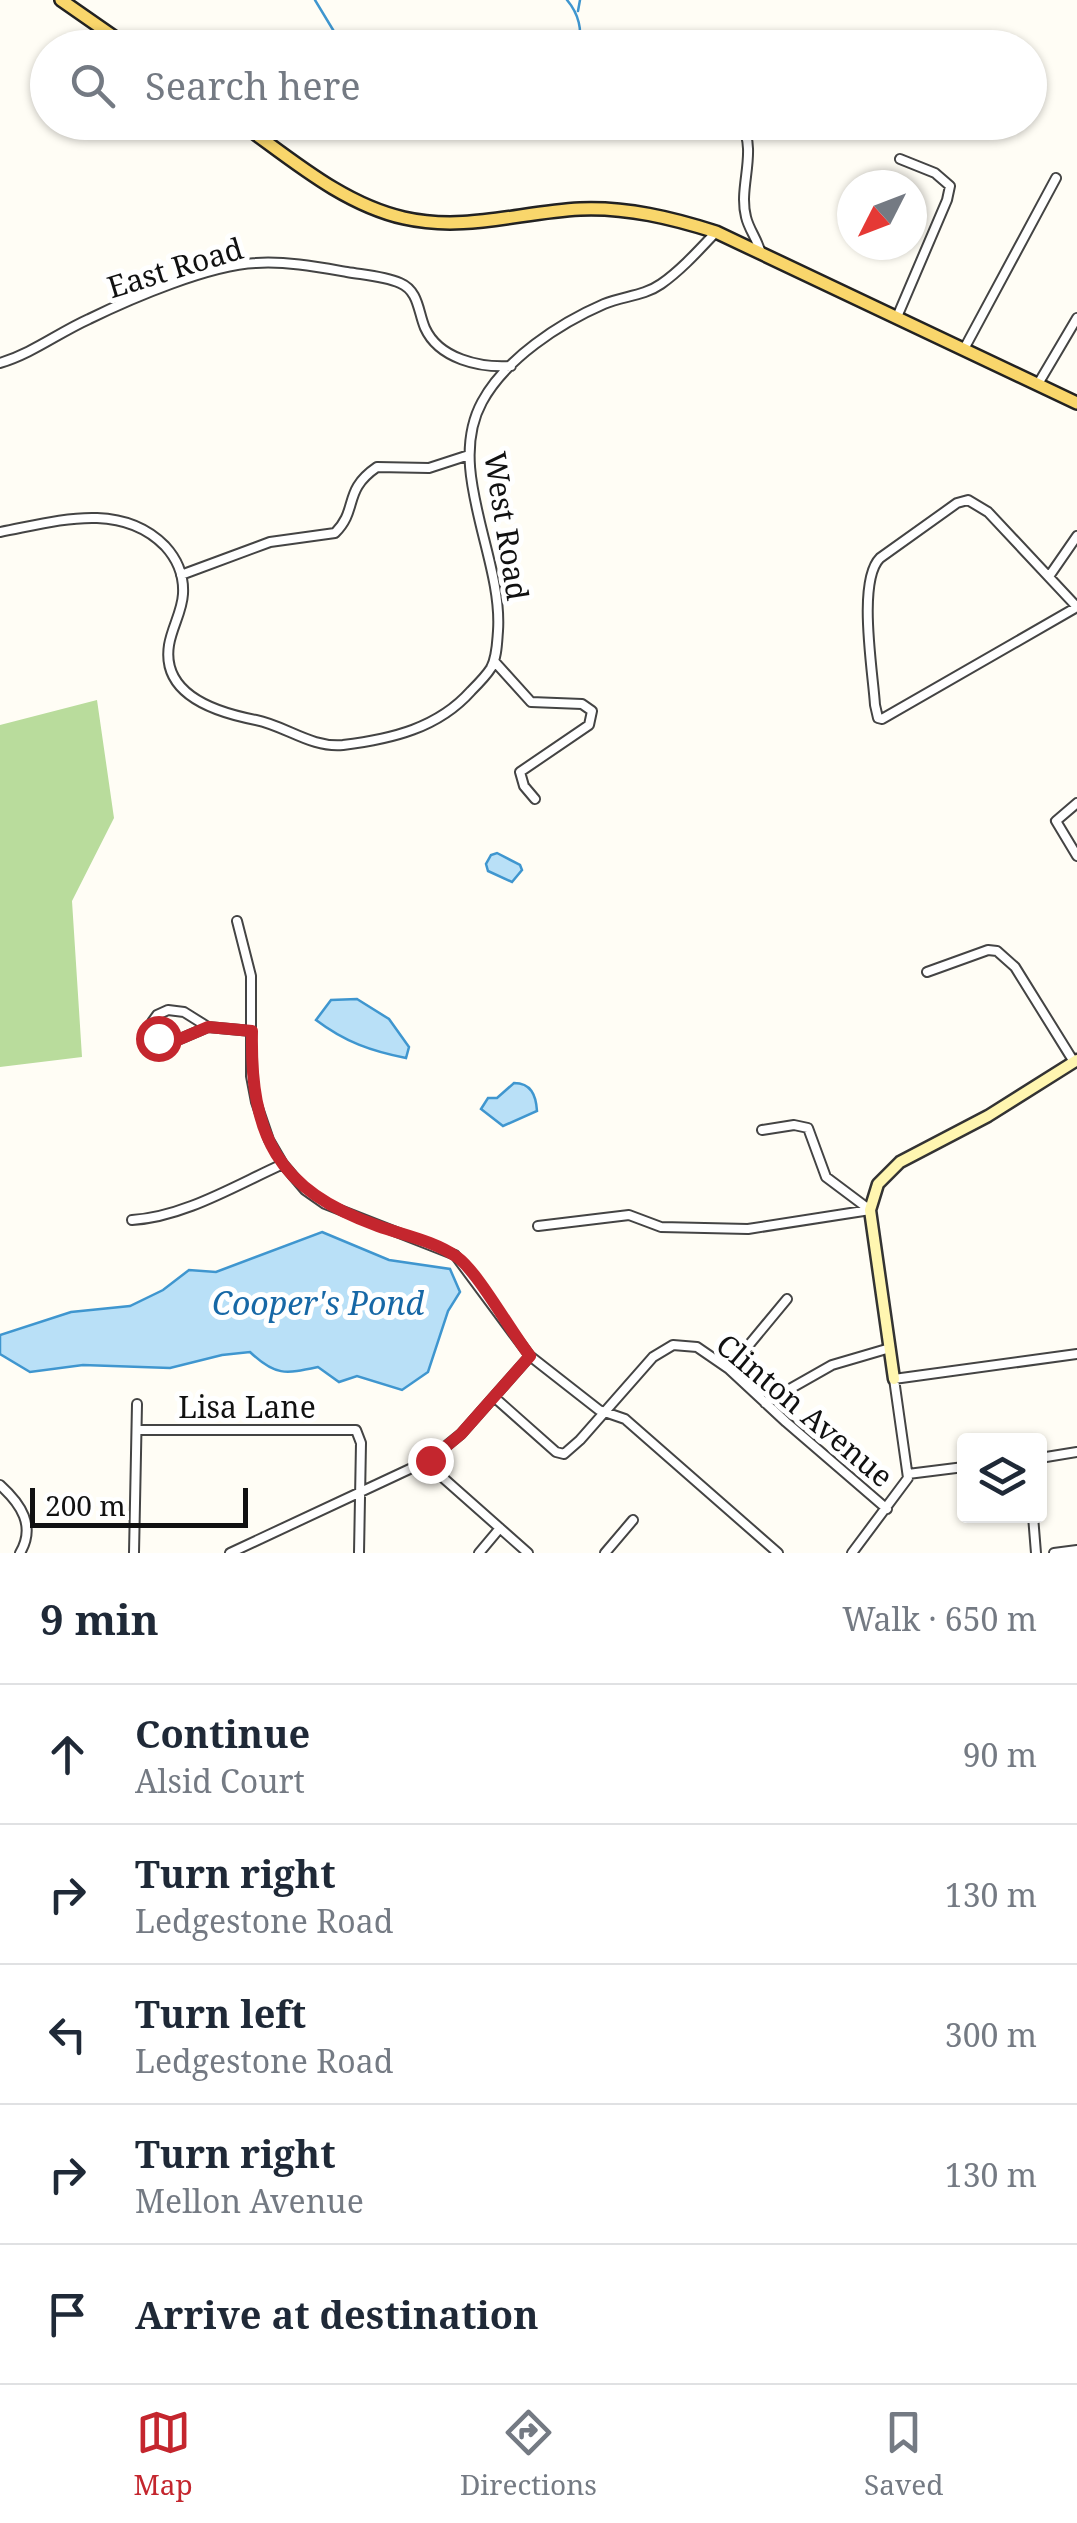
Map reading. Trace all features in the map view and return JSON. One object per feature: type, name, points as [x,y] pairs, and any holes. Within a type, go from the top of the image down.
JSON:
[{"type":"main road","points":[[61,0],[104,30]]},
{"type":"main road","points":[[265,140],[328,184],[373,208],[402,218],[457,225],[581,209],[616,210],[652,214],[716,232],[1077,403]]},
{"type":"street","points":[[748,140],[746,219],[761,254]]},
{"type":"street","points":[[897,317],[950,186],[934,173],[900,158]]},
{"type":"street","points":[[964,349],[1056,178]]},
{"type":"street","name":"West Road","points":[[494,662],[498,596],[471,481],[469,456],[480,404],[511,366],[583,315],[660,285],[716,232]]},
{"type":"street","name":"East Road","points":[[0,362],[26,355],[87,320],[144,296],[236,265],[266,263],[335,270],[402,284],[414,295],[428,332],[445,352],[482,364],[511,366]]},
{"type":"street","points":[[1038,384],[1077,318]]},
{"type":"street","points":[[181,574],[270,542],[335,533],[347,514],[356,484],[377,467],[429,468],[469,456]]},
{"type":"street","points":[[968,500],[980,504],[1077,607],[888,717],[878,718],[869,582],[872,568],[880,558],[957,503],[968,500]]},
{"type":"street","points":[[0,532],[73,518],[114,518],[148,532],[163,544],[181,574],[182,606],[169,648],[173,672],[182,686],[210,709],[272,724],[312,742],[341,745],[427,726],[458,706],[494,662],[531,702],[582,704],[592,711],[589,725],[520,772],[524,786],[535,799]]},
{"type":"street","points":[[1050,575],[1077,536]]},
{"type":"street","points":[[1077,803],[1056,821],[1077,856]]},
{"type":"street","points":[[237,921],[251,976],[251,1076],[256,1102],[269,1140],[305,1190],[325,1204],[455,1255],[530,1356],[583,1398],[625,1419],[778,1553]]},
{"type":"street","points":[[852,1553],[906,1484],[908,1474],[870,1210],[878,1184],[900,1162],[988,1116],[1075,1061],[1015,967],[998,951],[988,950],[927,972]]},
{"type":"street","points":[[208,1027],[194,1016],[173,1010],[157,1015],[151,1025],[156,1036],[165,1040],[180,1039],[208,1027],[252,1031]]},
{"type":"street","points":[[762,1130],[804,1126],[812,1135],[826,1176],[870,1210]]},
{"type":"street","points":[[132,1220],[174,1212],[283,1164]]},
{"type":"street","points":[[538,1226],[629,1215],[662,1226],[748,1230],[870,1210]]},
{"type":"street","points":[[729,1368],[787,1299]]},
{"type":"street","name":"Clinton Avenue","points":[[494,1397],[560,1454],[580,1440],[631,1380],[667,1347],[698,1347],[729,1368],[887,1508]]},
{"type":"street","points":[[765,1403],[832,1365],[890,1348]]},
{"type":"street","points":[[894,1379],[1077,1354]]},
{"type":"street","points":[[230,1553],[430,1460],[452,1444],[530,1356]]},
{"type":"street","points":[[134,1553],[137,1404]]},
{"type":"street","name":"Lisa Lane","points":[[138,1430],[356,1430],[360,1443],[360,1492]]},
{"type":"street","points":[[1047,1457],[1077,1452]]},
{"type":"street","points":[[430,1460],[441,1476],[528,1553]]},
{"type":"street","points":[[908,1474],[957,1468]]},
{"type":"street","points":[[0,1485],[23,1512],[27,1524],[20,1553]]},
{"type":"street","points":[[359,1553],[360,1492]]},
{"type":"street","points":[[605,1553],[633,1520]]},
{"type":"street","points":[[1034,1523],[1036,1553]]},
{"type":"street","points":[[479,1553],[500,1528]]},
{"type":"street","points":[[1054,1553],[1077,1550]]},
{"type":"green space","points":[[97,700],[114,818],[72,901],[82,1057],[0,1067],[0,725]]},
{"type":"water","points":[[497,853],[520,865],[522,870],[512,882],[488,871],[486,864]]},
{"type":"water","points":[[357,999],[389,1019],[409,1047],[406,1058],[359,1045],[316,1020],[331,1000]]},
{"type":"water","points":[[514,1083],[532,1091],[537,1111],[503,1126],[481,1109],[488,1098],[497,1098]]},
{"type":"water","name":"Cooper's Pond","points":[[322,1232],[389,1260],[450,1269],[460,1292],[448,1311],[428,1372],[402,1390],[357,1376],[339,1382],[318,1367],[281,1371],[250,1352],[170,1368],[83,1365],[30,1372],[0,1354],[0,1335],[71,1312],[130,1306],[163,1290],[189,1270],[216,1272]]},
{"type":"waterway","points":[[315,0],[333,30]]},
{"type":"waterway","points":[[567,0],[580,30]]},
{"type":"waterway","points":[[578,11],[580,0]]},
{"type":"route","points":[[158,1038],[180,1039],[208,1027],[252,1031],[251,1076],[262,1122],[275,1153],[305,1190],[354,1218],[455,1255],[530,1356],[452,1444],[430,1460]]}]
